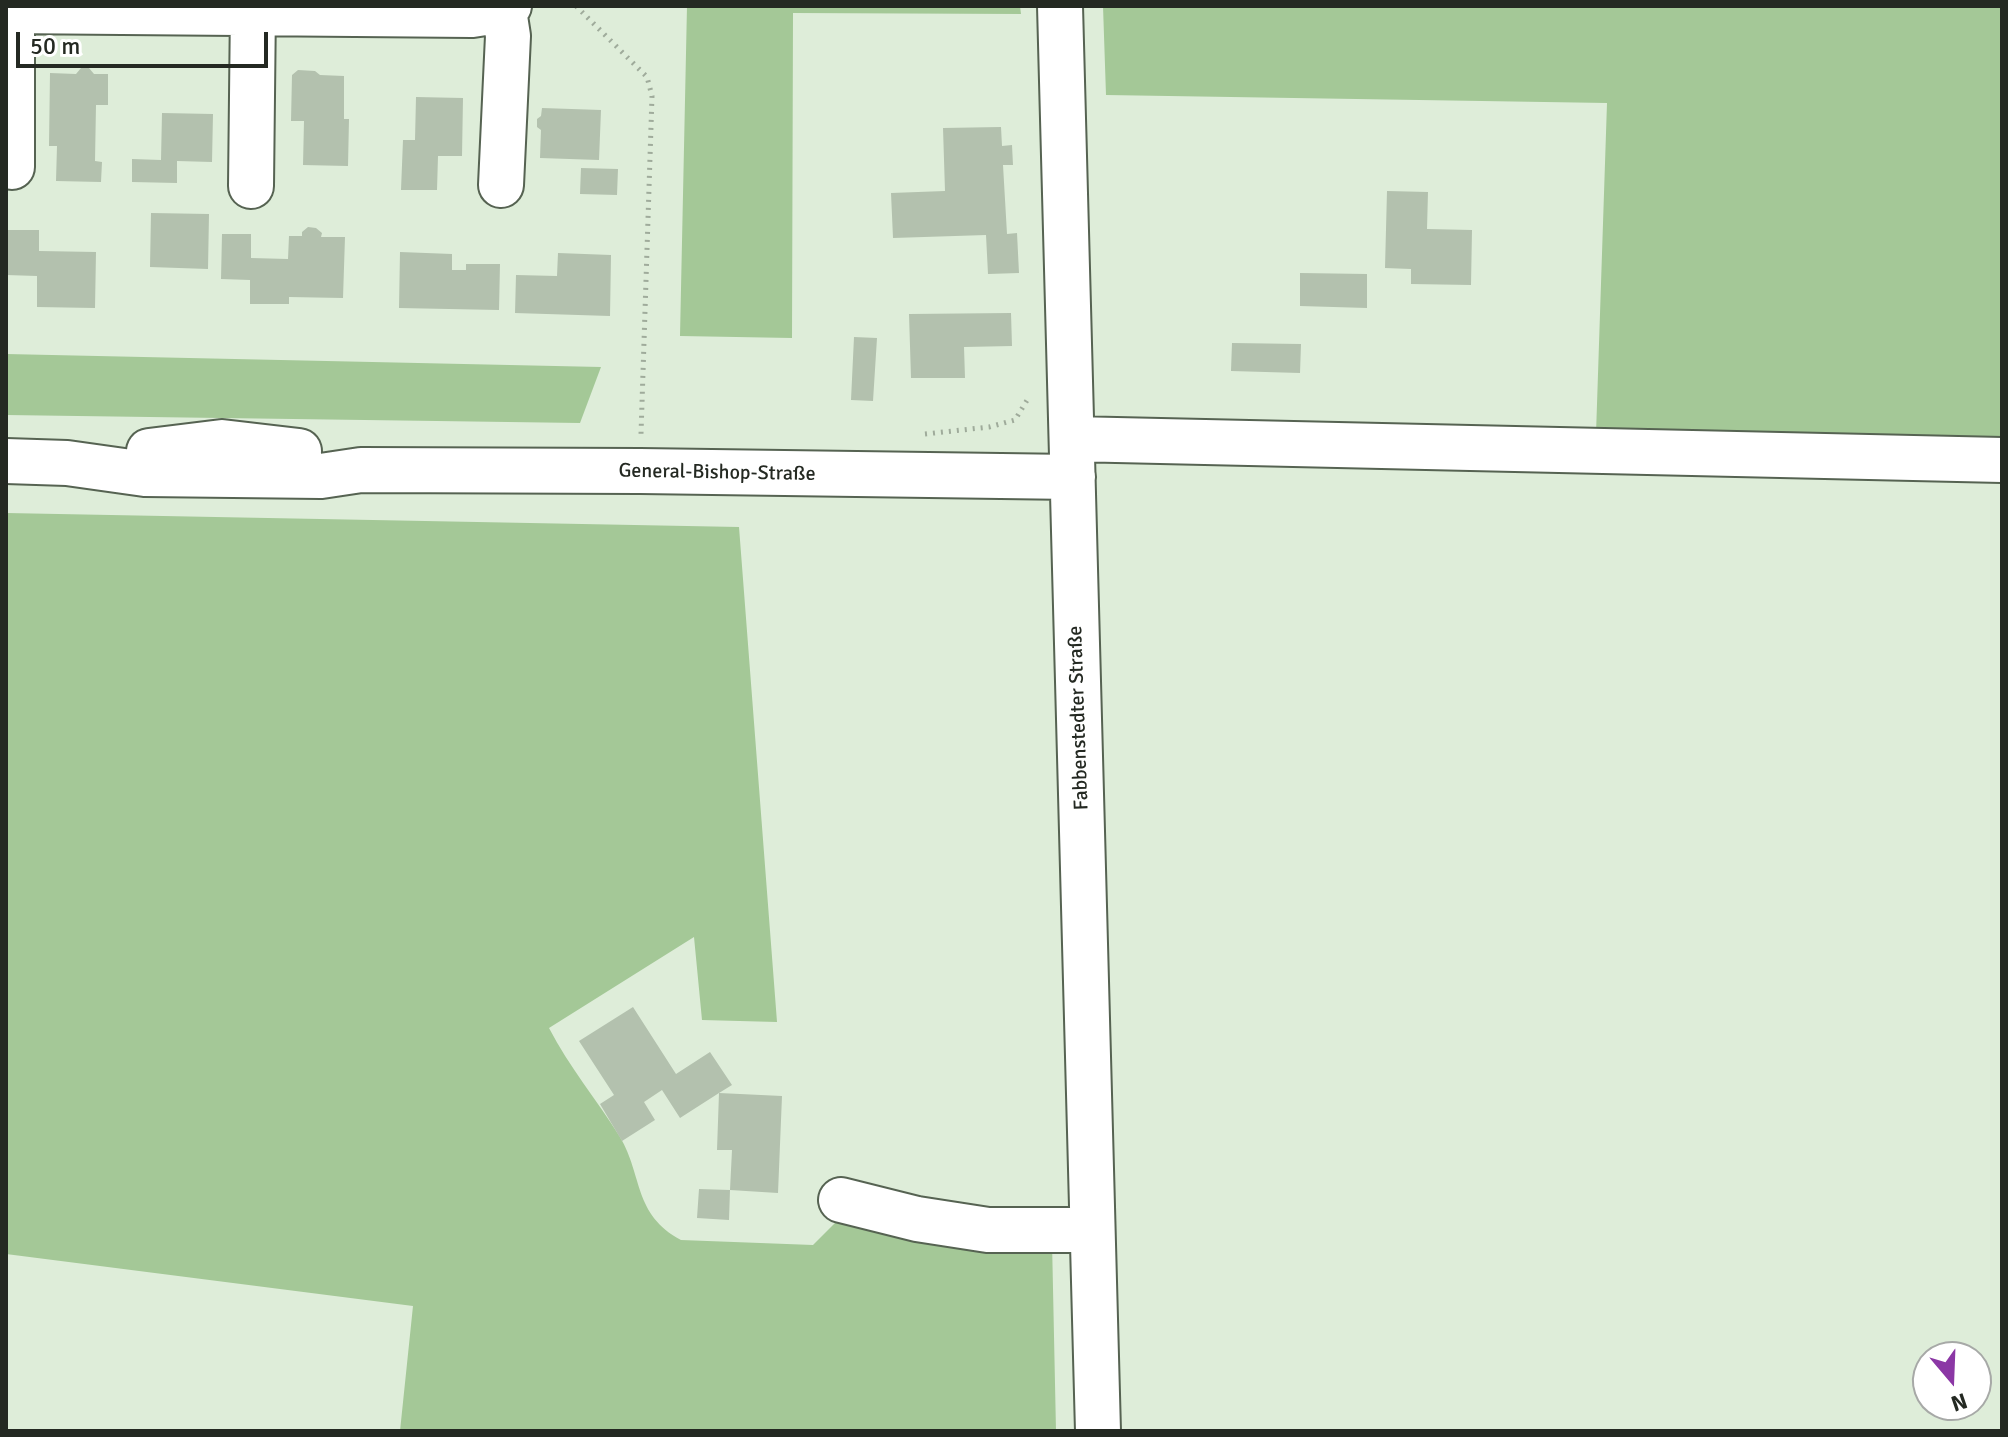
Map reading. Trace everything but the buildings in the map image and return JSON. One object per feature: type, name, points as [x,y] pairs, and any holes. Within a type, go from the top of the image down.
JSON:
[{"type":"street","name":"Fabbenstedter Straße","points":[[1060,6],[1098,1431]]},
{"type":"street","points":[[12,167],[9,11],[253,10],[472,15],[507,8],[501,185]]},
{"type":"street","points":[[251,186],[253,10]]},
{"type":"street","name":"General-Bishop-Straße","points":[[6,461],[67,463],[222,442],[311,453],[361,470],[641,445],[1072,458],[2002,460]]},
{"type":"street","points":[[841,1200],[917,1219],[988,1230],[1092,1230]]},
{"type":"path","points":[[576,6],[647,77],[652,96],[641,445]]},
{"type":"path","points":[[915,435],[989,427],[1015,420],[1029,401],[1029,379],[1034,375],[1070,374]]},
{"type":"green space","points":[[687,6],[1020,6],[1021,14],[793,13],[792,338],[680,336]]},
{"type":"green space","points":[[1103,6],[2002,6],[2002,441],[1596,434],[1607,103],[1106,95]]},
{"type":"green space","points":[[6,354],[601,367],[580,423],[6,415]]},
{"type":"green space","points":[[6,513],[739,527],[777,1022],[702,1020],[694,937],[549,1028],[620,1137],[654,1218],[681,1240],[813,1245],[842,1216],[1052,1241],[1056,1431],[400,1431],[413,1306],[6,1254]]}]
